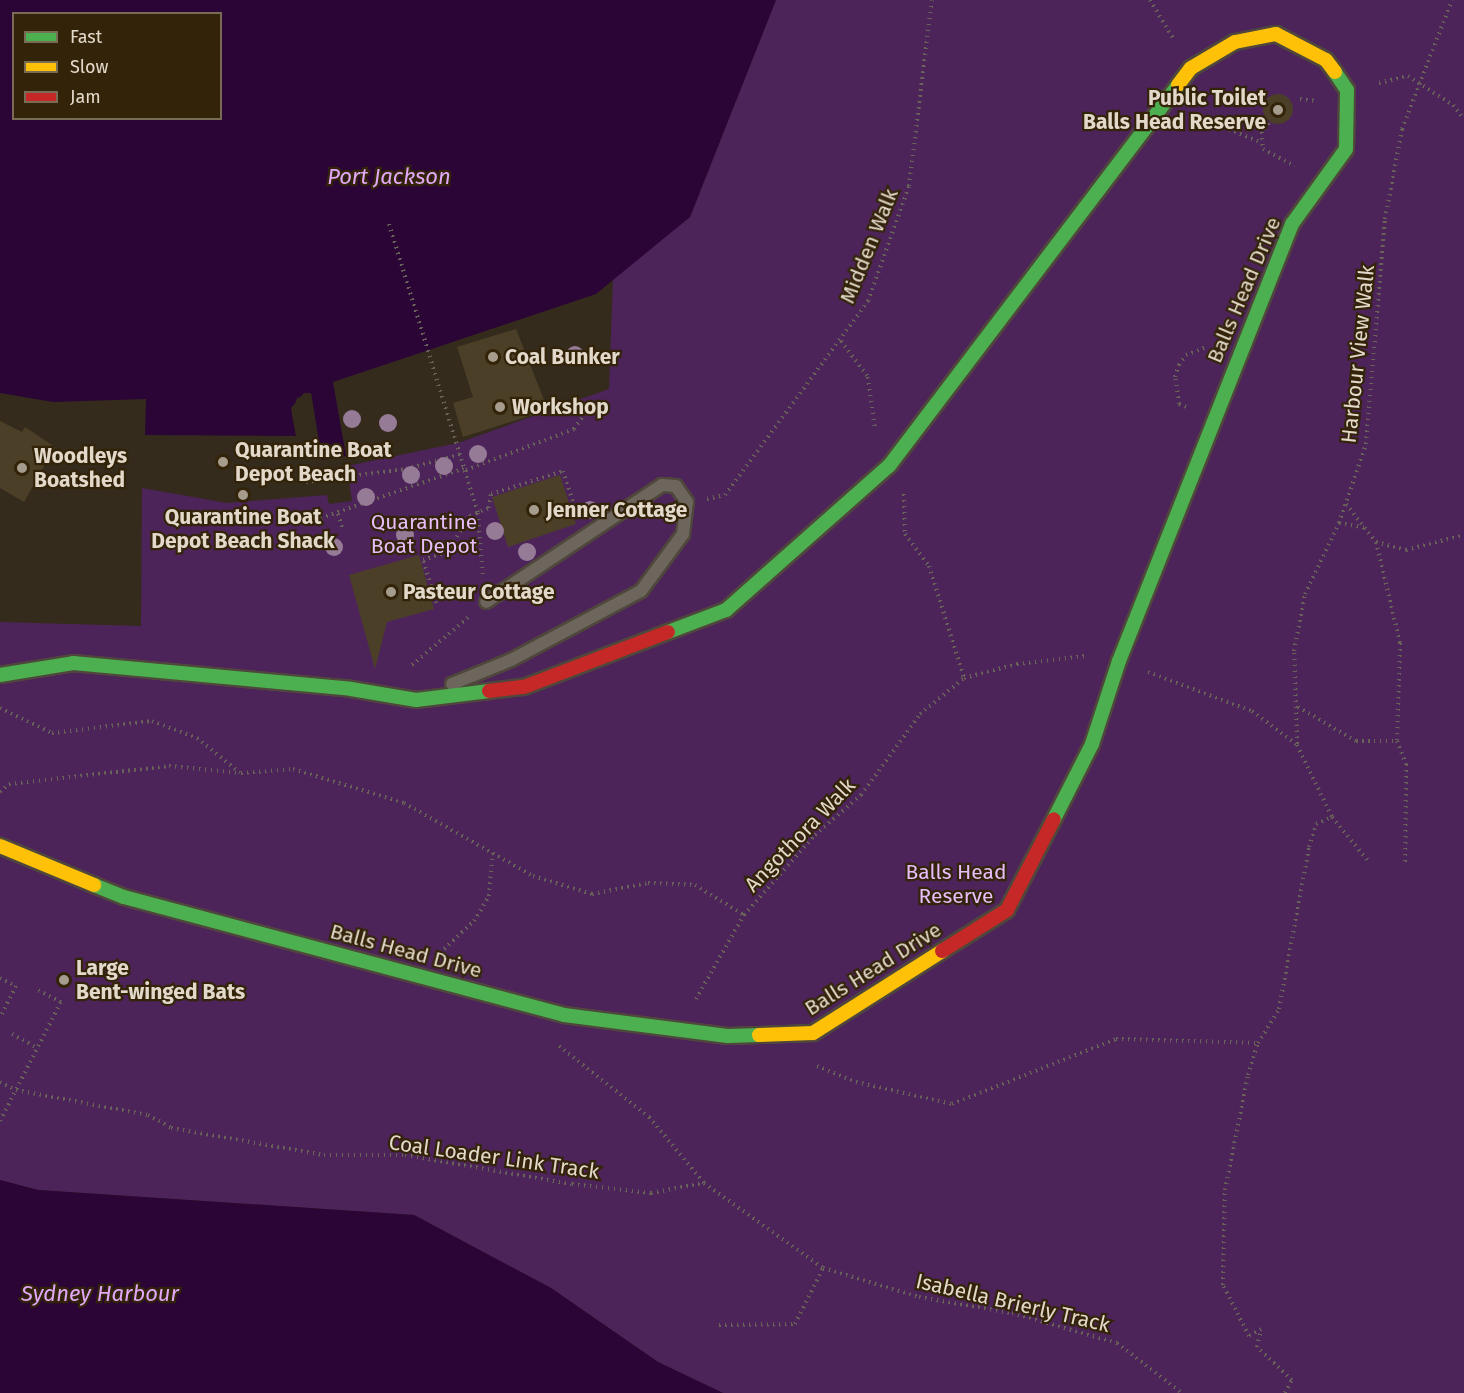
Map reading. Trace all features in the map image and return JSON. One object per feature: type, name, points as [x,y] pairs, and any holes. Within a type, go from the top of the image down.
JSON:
[{"type":"street","name":"Balls Head Drive","points":[[0,675],[73,663],[327,687],[416,700],[524,687],[726,610],[889,466],[1191,68],[1235,42],[1276,34],[1326,60],[1347,90],[1350,112],[1346,149],[1292,224],[1119,661],[1092,744],[1007,910],[813,1033],[728,1036],[564,1015],[124,897],[0,846]]},
{"type":"lane","points":[[416,700],[510,660],[622,605],[641,591],[672,553],[687,523],[687,502],[676,486],[662,485],[486,602]]},
{"type":"path","name":"Midden Walk","points":[[687,502],[725,495],[841,341],[868,301],[909,186],[932,0]]},
{"type":"path","points":[[1150,0],[1191,68]]},
{"type":"path","name":"Harbour View Walk","points":[[1297,745],[1294,651],[1305,594],[1339,523],[1366,444],[1385,219],[1402,129],[1452,0]]},
{"type":"path","points":[[1384,82],[1408,76],[1421,82],[1464,118]]},
{"type":"path","points":[[1201,118],[1260,142],[1263,149],[1304,170]]},
{"type":"path","points":[[1260,142],[1269,123]]},
{"type":"path","points":[[389,224],[478,513],[484,587]]},
{"type":"path","points":[[841,341],[868,377],[871,420]]},
{"type":"path","points":[[1195,352],[1186,355],[1177,371],[1179,404],[1215,419]]},
{"type":"path","points":[[315,520],[338,514],[574,429],[585,413],[597,410]]},
{"type":"path","points":[[306,482],[406,469],[461,454]]},
{"type":"path","points":[[436,603],[423,560],[447,552],[463,523],[489,508],[491,494],[563,471],[578,518]]},
{"type":"path","points":[[907,501],[904,534],[929,566],[964,678],[1017,664],[1084,656],[1119,661],[1252,711],[1297,745],[1332,817],[1369,862]]},
{"type":"path","points":[[1345,503],[1368,528],[1376,542],[1400,643],[1397,741],[1406,764],[1405,864]]},
{"type":"path","points":[[338,514],[343,529]]},
{"type":"path","points":[[1339,523],[1368,528]]},
{"type":"path","points":[[1376,542],[1406,550],[1464,535]]},
{"type":"path","name":"Angothora Walk","points":[[678,1029],[744,915],[815,835],[861,795],[920,714],[964,678]]},
{"type":"path","points":[[1297,707],[1356,741],[1397,741]]},
{"type":"path","points":[[0,708],[52,733],[152,721],[197,738],[241,773]]},
{"type":"path","points":[[0,792],[9,784],[169,766],[241,773],[292,769],[339,780],[404,803],[533,876],[592,894],[648,883],[695,885],[744,915]]},
{"type":"path","points":[[1285,1393],[1292,1380],[1257,1347],[1261,1329],[1249,1336],[1223,1285],[1224,1190],[1248,1075],[1258,1042],[1279,1009],[1316,824],[1332,817]]},
{"type":"path","points":[[428,979],[442,952],[474,921],[489,896],[493,853]]},
{"type":"path","points":[[0,978],[16,986],[0,1017]]},
{"type":"path","points":[[0,1121],[61,1002],[35,989]]},
{"type":"path","points":[[12,1034],[37,1048]]},
{"type":"path","points":[[814,1065],[856,1082],[952,1104],[1116,1039],[1258,1042]]},
{"type":"path","name":"Isabella Brierly Track","points":[[558,1050],[649,1117],[704,1183],[823,1268],[919,1297],[1012,1313],[1117,1343],[1182,1393]]},
{"type":"path","name":"Coal Loader Link Track","points":[[0,1082],[16,1090],[148,1115],[171,1128],[324,1155],[405,1155],[651,1192],[704,1183]]},
{"type":"path","points":[[719,1325],[795,1324],[823,1268]]},
{"type":"green space","name":"Balls Head Reserve","points":[[776,0],[1464,0],[1464,1393],[723,1393],[658,1362],[551,1288],[414,1215],[38,1190],[0,1180],[0,622],[141,626],[142,488],[227,503],[327,495],[329,504],[352,501],[347,466],[458,443],[609,389],[613,278],[690,217]]},
{"type":"water","name":"Port Jackson","points":[[0,0],[776,0],[690,217],[596,294],[333,382],[346,456],[322,460],[311,393],[297,398],[292,415],[296,436],[145,435],[146,399],[53,402],[0,393]]},
{"type":"water","name":"Sydney Harbour","points":[[0,1180],[38,1190],[414,1215],[551,1288],[658,1362],[723,1393],[0,1393]]},
{"type":"pier","points":[[304,393],[311,393],[322,463],[309,396],[294,408],[296,436],[291,408]]},
{"type":"building","name":"Public Toilet Balls Head Reserve","points":[[1278,94],[1289,98],[1293,109],[1289,120],[1278,124],[1267,120],[1263,109],[1267,98]]},
{"type":"building","points":[[516,329],[548,410],[463,437],[453,403],[473,397],[457,347]]},
{"type":"building","name":"Woodleys Boatshed","points":[[0,421],[22,432],[25,427],[55,447],[24,502],[0,488]]},
{"type":"building","name":"Jenner Cottage","points":[[560,475],[576,524],[508,547],[492,497]]},
{"type":"building","name":"Pasteur Cottage","points":[[419,555],[434,609],[387,622],[375,669],[349,575]]},
{"type":"traffic: fast","points":[[1054,819],[1092,744],[1119,661],[1292,224],[1346,149],[1347,90],[1335,72]]},
{"type":"traffic: fast","points":[[668,632],[726,610],[889,466],[1178,85]]},
{"type":"traffic: fast","points":[[0,675],[73,663],[351,689],[416,700],[489,691]]},
{"type":"traffic: fast","points":[[94,885],[124,897],[564,1015],[728,1036],[759,1035]]},
{"type":"traffic: slow","points":[[1178,85],[1191,68],[1235,42],[1276,34],[1326,60],[1335,72]]},
{"type":"traffic: slow","points":[[0,846],[94,885]]},
{"type":"traffic: slow","points":[[759,1035],[813,1033],[942,951]]},
{"type":"traffic: jam","points":[[489,691],[524,687],[668,632]]},
{"type":"traffic: jam","points":[[942,951],[1007,910],[1054,819]]},
{"type":"place","name":"Public Toilet Balls Head Reserve","points":[[1278,110]]},
{"type":"place","name":"Coal Bunker","points":[[493,357]]},
{"type":"place","name":"Workshop","points":[[500,407]]},
{"type":"place","name":"Quarantine Boat Depot Beach","points":[[223,462]]},
{"type":"place","name":"Woodleys Boatshed","points":[[22,468]]},
{"type":"place","name":"Quarantine Boat Depot Beach Shack","points":[[243,495]]},
{"type":"place","name":"Jenner Cottage","points":[[534,510]]},
{"type":"place","name":"Pasteur Cottage","points":[[391,592]]},
{"type":"place","name":"Large Bent-winged Bats","points":[[64,980]]},
{"type":"park label","name":"Quarantine Boat Depot","points":[[424,534]]}]
